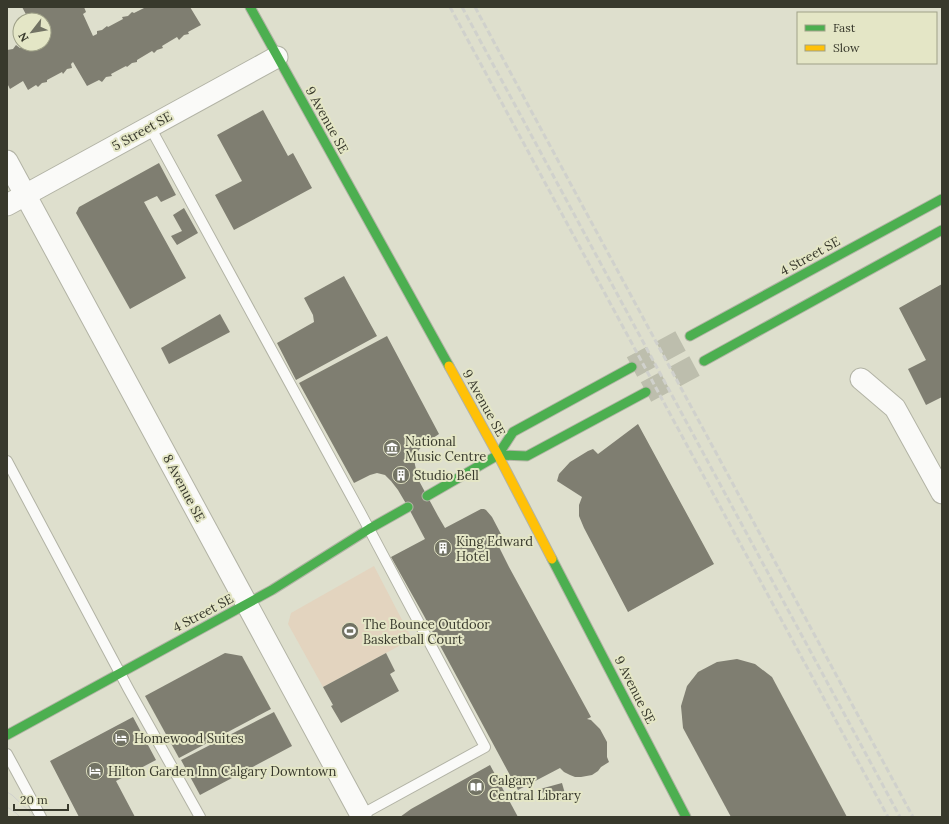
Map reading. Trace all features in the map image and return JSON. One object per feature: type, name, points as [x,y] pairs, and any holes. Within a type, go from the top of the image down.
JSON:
[{"type":"main road","name":"9 Avenue SE","points":[[250,7],[498,455],[686,817]]},
{"type":"main road","name":"4 Street SE","points":[[690,336],[942,199]]},
{"type":"main road","points":[[704,361],[942,230]]},
{"type":"main road","points":[[427,496],[498,455],[513,432],[632,367]]},
{"type":"main road","points":[[498,455],[527,456],[646,392]]},
{"type":"main road","name":"4 Street SE","points":[[7,735],[272,590],[369,529],[408,507]]},
{"type":"street","name":"5 Street SE","points":[[7,205],[277,57]]},
{"type":"street","name":"8 Avenue SE","points":[[7,161],[247,604],[359,816]]},
{"type":"street","points":[[861,379],[895,408],[942,493]]},
{"type":"lane","points":[[150,127],[369,529],[485,747],[359,816]]},
{"type":"lane","points":[[7,461],[120,673],[200,817]]},
{"type":"lane","points":[[7,754],[41,817]]},
{"type":"shaded area","name":"The Bounce Outdoor Basketball Court","points":[[374,566],[412,639],[323,687],[288,624],[291,613]]},
{"type":"building","points":[[22,7],[84,7],[86,12],[83,14],[93,36],[97,34],[97,31],[123,19],[122,17],[128,16],[132,12],[134,13],[146,7],[190,7],[201,25],[188,32],[189,34],[184,35],[179,40],[177,37],[162,46],[163,48],[154,53],[152,51],[137,60],[137,62],[111,74],[112,76],[106,77],[102,82],[99,80],[87,86],[73,62],[71,64],[72,68],[67,69],[63,74],[62,72],[47,80],[47,82],[42,83],[38,87],[36,85],[28,90],[23,81],[10,89],[7,83],[7,50],[12,49],[12,52],[52,52],[52,12],[25,12]]},
{"type":"building","points":[[263,110],[288,156],[293,153],[312,188],[234,230],[215,195],[242,181],[217,135]]},
{"type":"building","points":[[159,163],[176,195],[161,202],[157,196],[144,202],[186,278],[130,309],[76,213],[79,207]]},
{"type":"building","points":[[184,208],[198,233],[177,245],[171,236],[182,231],[173,215]]},
{"type":"building","points":[[344,276],[377,336],[296,380],[277,343],[314,322],[313,315],[304,298]]},
{"type":"building","points":[[942,284],[942,397],[926,405],[908,369],[926,360],[899,308]]},
{"type":"building","points":[[220,314],[230,332],[169,364],[161,348]]},
{"type":"building","points":[[387,336],[439,434],[424,444],[417,452],[414,460],[418,479],[445,528],[481,509],[486,510],[492,517],[502,536],[495,539],[509,567],[591,717],[587,719],[591,720],[600,729],[607,742],[607,757],[609,762],[592,775],[575,777],[564,772],[560,768],[518,790],[391,557],[425,539],[408,507],[398,490],[385,475],[377,473],[354,483],[299,383]]},
{"type":"building","points":[[638,424],[714,564],[628,612],[579,516],[579,505],[582,497],[557,481],[559,474],[570,462],[593,449],[598,454]]},
{"type":"building","points":[[225,653],[242,656],[271,709],[179,758],[145,696]]},
{"type":"building","points":[[386,653],[395,671],[390,674],[399,691],[341,723],[331,706],[333,705],[323,687]]},
{"type":"building","points":[[737,659],[755,664],[772,677],[847,817],[731,817],[683,728],[681,706],[687,686],[698,672],[717,662]]},
{"type":"building","points":[[274,712],[292,746],[200,795],[181,760]]},
{"type":"building","name":"Hilton Garden Inn Calgary Downtown","points":[[133,717],[156,760],[116,781],[135,817],[79,817],[50,761]]},
{"type":"building","name":"Calgary Central Library","points":[[490,765],[518,817],[400,817],[411,809]]},
{"type":"building","points":[[562,783],[567,801],[549,801],[540,789]]},
{"type":"tunnel","points":[[632,367],[690,336]]},
{"type":"tunnel","points":[[646,392],[704,361]]},
{"type":"tram line","points":[[7,792],[35,817]]},
{"type":"tram line","points":[[7,807],[20,817]]},
{"type":"railway","points":[[450,7],[888,817]]},
{"type":"railway","points":[[462,7],[900,817]]},
{"type":"railway","points":[[475,7],[913,817]]},
{"type":"traffic: fast","points":[[250,7],[449,366]]},
{"type":"traffic: fast","points":[[690,336],[942,199]]},
{"type":"traffic: fast","points":[[704,361],[942,230]]},
{"type":"traffic: fast","points":[[427,496],[498,455],[513,432],[632,367]]},
{"type":"traffic: fast","points":[[498,455],[527,456],[646,392]]},
{"type":"traffic: fast","points":[[7,735],[272,590],[369,529],[408,507]]},
{"type":"traffic: fast","points":[[552,559],[686,817]]},
{"type":"traffic: slow","points":[[449,366],[498,455],[552,559]]},
{"type":"place","name":"National Music Centre","points":[[392,448]]},
{"type":"place","name":"Studio Bell","points":[[401,475]]},
{"type":"place","name":"King Edward Hotel","points":[[443,548]]},
{"type":"place","name":"The Bounce Outdoor Basketball Court","points":[[350,631]]},
{"type":"place","name":"Homewood Suites","points":[[121,738]]},
{"type":"place","name":"Hilton Garden Inn Calgary Downtown","points":[[95,771]]},
{"type":"place","name":"Calgary Central Library","points":[[476,787]]}]
